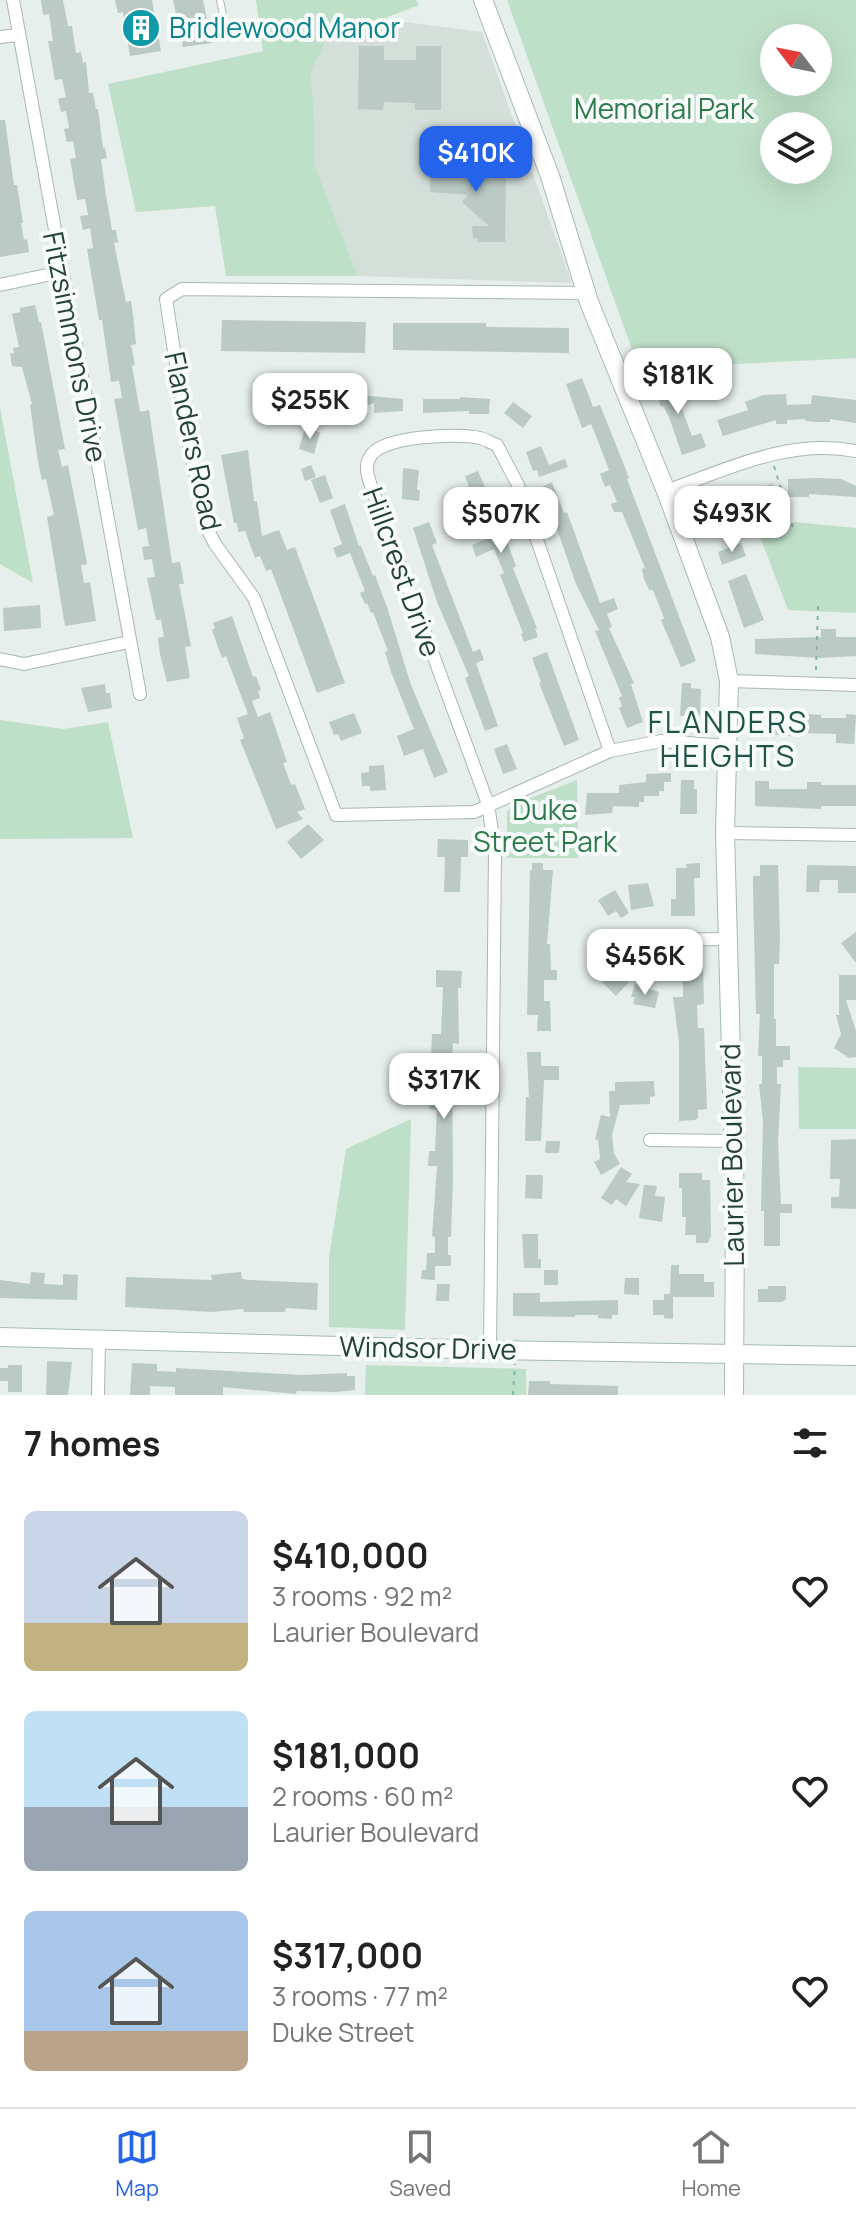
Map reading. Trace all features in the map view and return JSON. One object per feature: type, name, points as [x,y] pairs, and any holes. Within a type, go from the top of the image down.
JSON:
[{"type":"street","name":"Fitzsimmons Drive","points":[[13,0],[140,694]]},
{"type":"street","name":"Laurier Boulevard","points":[[483,0],[550,176],[586,293],[666,491],[720,637],[729,681],[725,833],[733,1141],[734,1395]]},
{"type":"street","points":[[0,37],[18,35]]},
{"type":"street","points":[[0,285],[61,272]]},
{"type":"street","name":"Flanders Road","points":[[586,293],[182,289],[166,299],[188,441],[208,530],[254,598],[336,815],[474,812],[610,751],[661,741],[727,746]]},
{"type":"street","name":"Hillcrest Drive","points":[[488,804],[366,468],[372,454],[386,443],[405,438],[478,437],[497,445],[518,485],[610,751]]},
{"type":"street","points":[[666,491],[770,454],[812,447],[856,451]]},
{"type":"street","points":[[0,659],[24,664],[129,642]]},
{"type":"street","points":[[729,681],[856,685]]},
{"type":"street","points":[[488,804],[495,852],[490,1350]]},
{"type":"street","points":[[725,833],[856,835]]},
{"type":"street","points":[[652,940],[726,939]]},
{"type":"street","points":[[650,1140],[733,1141]]},
{"type":"street","name":"Windsor Drive","points":[[0,1337],[856,1356]]},
{"type":"street","points":[[98,1395],[99,1340]]},
{"type":"lane","points":[[220,0],[223,15]]},
{"type":"path","points":[[770,454],[793,528]]},
{"type":"path","points":[[816,684],[818,606]]},
{"type":"path","points":[[513,1395],[516,1350]]},
{"type":"shaded area","points":[[382,19],[482,32],[572,283],[358,276],[314,163],[311,72],[331,31]]},
{"type":"green space","points":[[256,0],[416,0],[419,5],[382,19],[331,31],[311,72],[314,163],[358,276],[226,276],[215,206],[136,212],[108,84],[263,51]]},
{"type":"green space","name":"Memorial Park","points":[[507,0],[856,0],[856,358],[639,369]]},
{"type":"green space","points":[[0,408],[33,583],[0,564]]},
{"type":"green space","points":[[795,522],[856,528],[856,613],[788,610],[759,534]]},
{"type":"green space","points":[[0,720],[63,729],[108,722],[133,838],[0,839]]},
{"type":"green space","name":"Duke Street Park","points":[[577,780],[578,858],[507,858],[507,812],[515,804]]},
{"type":"green space","points":[[798,1067],[856,1068],[856,1129],[799,1129]]},
{"type":"green space","points":[[411,1119],[405,1330],[329,1327],[329,1257],[346,1149]]},
{"type":"green space","points":[[366,1365],[526,1369],[526,1395],[365,1395]]},
{"type":"building","points":[[41,0],[63,0],[68,26],[72,26],[76,53],[81,52],[83,63],[86,62],[89,93],[93,93],[98,109],[107,158],[101,159],[106,195],[112,230],[116,230],[118,242],[114,243],[126,302],[131,301],[133,314],[136,344],[131,345],[135,365],[132,366],[140,412],[149,410],[172,563],[180,562],[184,584],[179,584],[191,646],[185,647],[190,678],[167,682],[160,654],[158,638],[164,637],[161,620],[156,620],[147,578],[155,577],[152,559],[144,560],[142,547],[149,546],[146,528],[138,530],[114,399],[122,398],[119,381],[111,382],[87,249],[93,248],[90,228],[83,230],[80,216],[88,215],[85,199],[77,200],[70,159],[76,158],[73,141],[67,142],[64,129],[69,128],[66,111],[61,112],[58,99],[66,97],[62,79],[55,80],[48,41],[53,41],[49,14],[43,15]]},
{"type":"building","points":[[115,0],[152,0],[161,51],[130,56],[123,12],[118,13]]},
{"type":"building","points":[[173,0],[203,0],[212,43],[183,47]]},
{"type":"building","points":[[359,46],[384,46],[384,60],[416,60],[416,46],[441,46],[441,110],[415,110],[415,103],[384,102],[383,110],[358,109]]},
{"type":"building","points":[[0,120],[5,120],[24,240],[27,239],[29,252],[0,257]]},
{"type":"building","points":[[482,163],[483,166],[506,166],[505,242],[477,242],[478,238],[473,239],[472,226],[489,226],[462,202],[468,195],[430,192],[430,165]]},
{"type":"building","points":[[35,305],[41,322],[65,449],[58,450],[62,467],[68,465],[87,564],[81,565],[84,583],[90,582],[96,621],[65,626],[47,517],[54,515],[46,479],[42,480],[38,462],[32,404],[22,367],[12,366],[10,354],[14,353],[13,348],[19,347],[12,314],[20,312],[20,308]]},
{"type":"building","points":[[222,320],[366,322],[365,353],[221,351]]},
{"type":"building","points":[[393,323],[486,323],[486,327],[569,328],[569,353],[393,350]]},
{"type":"building","points":[[666,376],[671,389],[679,386],[684,399],[679,401],[692,436],[701,433],[706,447],[682,455],[653,380]]},
{"type":"building","points":[[582,378],[593,407],[600,405],[696,661],[681,667],[661,620],[664,618],[653,590],[649,590],[644,579],[642,569],[645,568],[622,512],[614,512],[611,504],[617,502],[610,485],[605,487],[600,474],[609,470],[594,431],[591,424],[582,428],[566,384]]},
{"type":"building","points":[[348,394],[349,399],[359,395],[403,399],[403,411],[374,413],[374,403],[333,416],[327,402]]},
{"type":"building","points":[[786,394],[787,405],[811,404],[812,395],[856,400],[856,423],[805,419],[776,424],[776,420],[723,436],[717,420],[748,410],[745,402],[763,395]]},
{"type":"building","points":[[423,399],[490,399],[489,414],[469,414],[469,411],[423,413]]},
{"type":"building","points":[[513,402],[532,416],[523,428],[504,413]]},
{"type":"building","points":[[305,428],[320,432],[314,454],[299,449]]},
{"type":"building","points":[[541,446],[549,465],[565,459],[568,467],[539,477],[537,470],[533,471],[526,452]]},
{"type":"building","points":[[248,450],[262,536],[279,530],[287,550],[295,547],[345,683],[317,693],[271,569],[266,571],[260,556],[255,558],[245,531],[238,532],[237,523],[234,523],[221,455]]},
{"type":"building","points":[[311,465],[316,477],[305,481],[301,469]]},
{"type":"building","points":[[403,468],[419,470],[419,501],[402,499]]},
{"type":"building","points":[[478,471],[500,522],[516,566],[513,568],[537,628],[538,637],[524,642],[494,549],[476,557],[472,545],[488,538],[465,476]]},
{"type":"building","points":[[325,475],[333,498],[320,503],[311,480]]},
{"type":"building","points":[[788,479],[841,479],[856,486],[856,497],[809,494],[809,497],[788,497]]},
{"type":"building","points":[[552,482],[564,513],[567,512],[600,603],[614,598],[618,609],[607,614],[612,627],[609,628],[634,683],[631,684],[643,722],[627,728],[619,708],[622,706],[619,698],[622,696],[595,631],[599,630],[576,584],[550,509],[547,510],[539,488]]},
{"type":"building","points":[[772,484],[781,508],[767,513],[765,508],[757,511],[756,507],[725,519],[726,523],[706,531],[700,515],[726,505],[725,502],[734,499],[733,496]]},
{"type":"building","points":[[345,504],[359,546],[375,575],[387,607],[411,685],[448,772],[434,778],[423,749],[404,756],[397,736],[414,729],[391,672],[385,652],[388,651],[373,612],[360,593],[365,591],[350,553],[337,558],[333,548],[342,544],[330,510]]},
{"type":"building","points":[[429,522],[437,543],[432,545],[473,652],[480,649],[484,660],[476,663],[498,726],[485,731],[465,678],[469,676],[437,602],[413,528]]},
{"type":"building","points":[[741,543],[746,556],[722,565],[718,552]]},
{"type":"building","points":[[746,574],[764,620],[744,628],[728,581]]},
{"type":"building","points":[[40,605],[41,628],[4,631],[3,608]]},
{"type":"building","points":[[232,616],[253,677],[256,676],[261,690],[258,691],[260,698],[252,701],[258,717],[270,712],[287,762],[283,763],[305,809],[297,812],[303,819],[276,829],[240,740],[244,738],[237,718],[248,714],[226,656],[222,658],[212,630],[215,628],[213,623]]},
{"type":"building","points":[[821,629],[836,629],[836,637],[856,637],[856,656],[820,658],[755,654],[755,639],[821,637]]},
{"type":"building","points":[[547,652],[579,740],[564,746],[532,658]]},
{"type":"building","points":[[682,683],[691,683],[691,688],[701,689],[700,716],[680,716]]},
{"type":"building","points":[[105,684],[112,708],[88,712],[81,688]]},
{"type":"building","points":[[354,713],[362,733],[341,741],[338,734],[334,735],[329,722]]},
{"type":"building","points":[[782,715],[821,715],[821,718],[856,715],[854,744],[836,743],[836,734],[802,733],[801,737],[753,733],[753,717],[782,718]]},
{"type":"building","points":[[507,744],[517,769],[503,774],[494,749]]},
{"type":"building","points":[[384,765],[386,790],[370,791],[370,786],[362,786],[361,773],[369,772],[369,766]]},
{"type":"building","points":[[671,773],[671,782],[664,782],[664,791],[659,791],[659,796],[644,796],[644,802],[639,802],[639,807],[613,806],[612,813],[585,815],[587,793],[619,793],[619,785],[646,782],[646,774]]},
{"type":"building","points":[[681,780],[694,780],[697,814],[680,814]]},
{"type":"building","points":[[755,781],[769,781],[769,789],[807,789],[807,782],[856,785],[856,806],[821,806],[821,809],[755,806]]},
{"type":"building","points":[[308,824],[324,840],[301,859],[287,842]]},
{"type":"building","points":[[438,839],[468,840],[468,857],[461,857],[460,892],[444,892],[445,857],[437,857]]},
{"type":"building","points":[[532,863],[543,863],[543,870],[553,870],[547,944],[550,944],[551,970],[557,970],[557,980],[544,980],[544,1001],[550,1001],[551,1031],[537,1031],[538,1015],[527,1015]]},
{"type":"building","points":[[700,863],[700,878],[694,878],[695,916],[671,916],[671,899],[676,899],[676,868]]},
{"type":"building","points":[[760,865],[778,865],[780,938],[779,964],[774,964],[774,1019],[776,1046],[790,1046],[790,1060],[783,1060],[783,1067],[777,1067],[777,1084],[781,1084],[778,1142],[781,1204],[792,1204],[792,1213],[780,1213],[780,1246],[764,1246],[764,1211],[761,1211],[763,1121],[759,1084],[762,1084],[762,1056],[758,1056],[760,1014],[756,1014],[753,889],[753,876],[760,876]]},
{"type":"building","points":[[807,865],[856,866],[856,893],[838,893],[838,880],[820,880],[819,892],[806,892]]},
{"type":"building","points":[[648,883],[654,906],[631,910],[628,885]]},
{"type":"building","points":[[615,890],[629,913],[621,918],[616,911],[608,916],[598,900]]},
{"type":"building","points":[[598,932],[616,932],[616,956],[603,955],[603,949],[598,949]]},
{"type":"building","points":[[856,932],[856,963],[841,943]]},
{"type":"building","points":[[621,959],[630,969],[619,979],[629,982],[616,996],[601,981]]},
{"type":"building","points":[[703,966],[704,1004],[697,1005],[698,1028],[704,1028],[707,1109],[698,1110],[695,1120],[679,1121],[679,1042],[673,997],[683,997],[683,967]]},
{"type":"building","points":[[436,970],[462,971],[461,988],[458,988],[459,1044],[453,1043],[452,1064],[453,1178],[451,1237],[448,1237],[451,1266],[435,1266],[435,1280],[421,1279],[422,1270],[426,1270],[427,1253],[435,1253],[435,1237],[432,1236],[437,1166],[428,1166],[429,1151],[435,1151],[437,1110],[429,1109],[430,1094],[436,1094],[438,1055],[431,1055],[432,1034],[441,1034],[443,987],[436,987]]},
{"type":"building","points":[[839,975],[856,975],[856,1000],[846,1000],[856,1031],[856,1057],[849,1058],[834,1048],[841,1034],[836,1015],[839,1015]]},
{"type":"building","points":[[635,984],[659,992],[655,1008],[633,1004],[635,997],[631,997]]},
{"type":"building","points":[[527,1052],[541,1052],[541,1066],[559,1066],[559,1080],[544,1080],[541,1141],[525,1141],[526,1097],[529,1097]]},
{"type":"building","points":[[654,1081],[655,1096],[650,1097],[650,1104],[620,1105],[612,1135],[614,1153],[620,1164],[601,1175],[594,1162],[600,1159],[598,1140],[595,1139],[601,1115],[610,1117],[609,1091],[615,1091],[615,1082]]},
{"type":"building","points":[[856,1139],[856,1209],[831,1208],[831,1197],[839,1197],[840,1179],[830,1179],[831,1140]]},
{"type":"building","points":[[546,1141],[560,1141],[559,1153],[545,1153]]},
{"type":"building","points":[[621,1167],[632,1174],[626,1182],[640,1184],[626,1206],[616,1199],[612,1205],[601,1198]]},
{"type":"building","points":[[679,1173],[702,1173],[702,1180],[710,1180],[711,1235],[708,1243],[696,1243],[696,1235],[685,1235],[686,1217],[682,1217]]},
{"type":"building","points":[[526,1175],[543,1175],[542,1199],[525,1198]]},
{"type":"building","points":[[644,1185],[657,1186],[655,1196],[665,1197],[662,1222],[639,1218]]},
{"type":"building","points":[[522,1234],[538,1234],[541,1268],[524,1268]]},
{"type":"building","points":[[671,1265],[679,1265],[679,1274],[704,1274],[704,1282],[714,1282],[714,1297],[673,1297],[673,1319],[653,1315],[653,1300],[664,1300],[664,1294],[670,1294]]},
{"type":"building","points":[[544,1270],[558,1270],[558,1285],[544,1285]]},
{"type":"building","points":[[31,1272],[45,1273],[44,1284],[63,1285],[63,1274],[78,1275],[77,1300],[0,1298],[0,1280],[30,1284]]},
{"type":"building","points":[[241,1272],[242,1279],[318,1283],[317,1310],[286,1308],[285,1312],[244,1312],[243,1309],[212,1312],[125,1307],[126,1277],[212,1280],[211,1275]]},
{"type":"building","points":[[625,1278],[639,1278],[639,1295],[624,1294]]},
{"type":"building","points":[[437,1284],[450,1284],[449,1301],[436,1301]]},
{"type":"building","points":[[768,1286],[786,1286],[786,1299],[782,1302],[758,1302],[758,1289],[768,1289]]},
{"type":"building","points":[[513,1293],[540,1293],[540,1302],[618,1300],[618,1315],[612,1315],[612,1319],[598,1318],[598,1315],[513,1316]]},
{"type":"building","points":[[47,1361],[72,1362],[68,1395],[46,1395]]},
{"type":"building","points":[[132,1363],[157,1364],[157,1371],[176,1372],[176,1368],[302,1375],[347,1373],[347,1376],[355,1376],[355,1390],[297,1391],[296,1394],[223,1387],[223,1395],[175,1395],[175,1387],[150,1386],[150,1395],[130,1395]]},
{"type":"building","points":[[8,1365],[22,1365],[22,1392],[8,1392],[8,1381],[0,1381],[0,1368],[8,1368]]},
{"type":"building","points":[[529,1381],[618,1386],[618,1395],[528,1395]]},
{"type":"place","name":"Bridlewood Manor","points":[[141,28]]},
{"type":"district","name":"FLANDERS HEIGHTS","points":[[728,740]]}]
